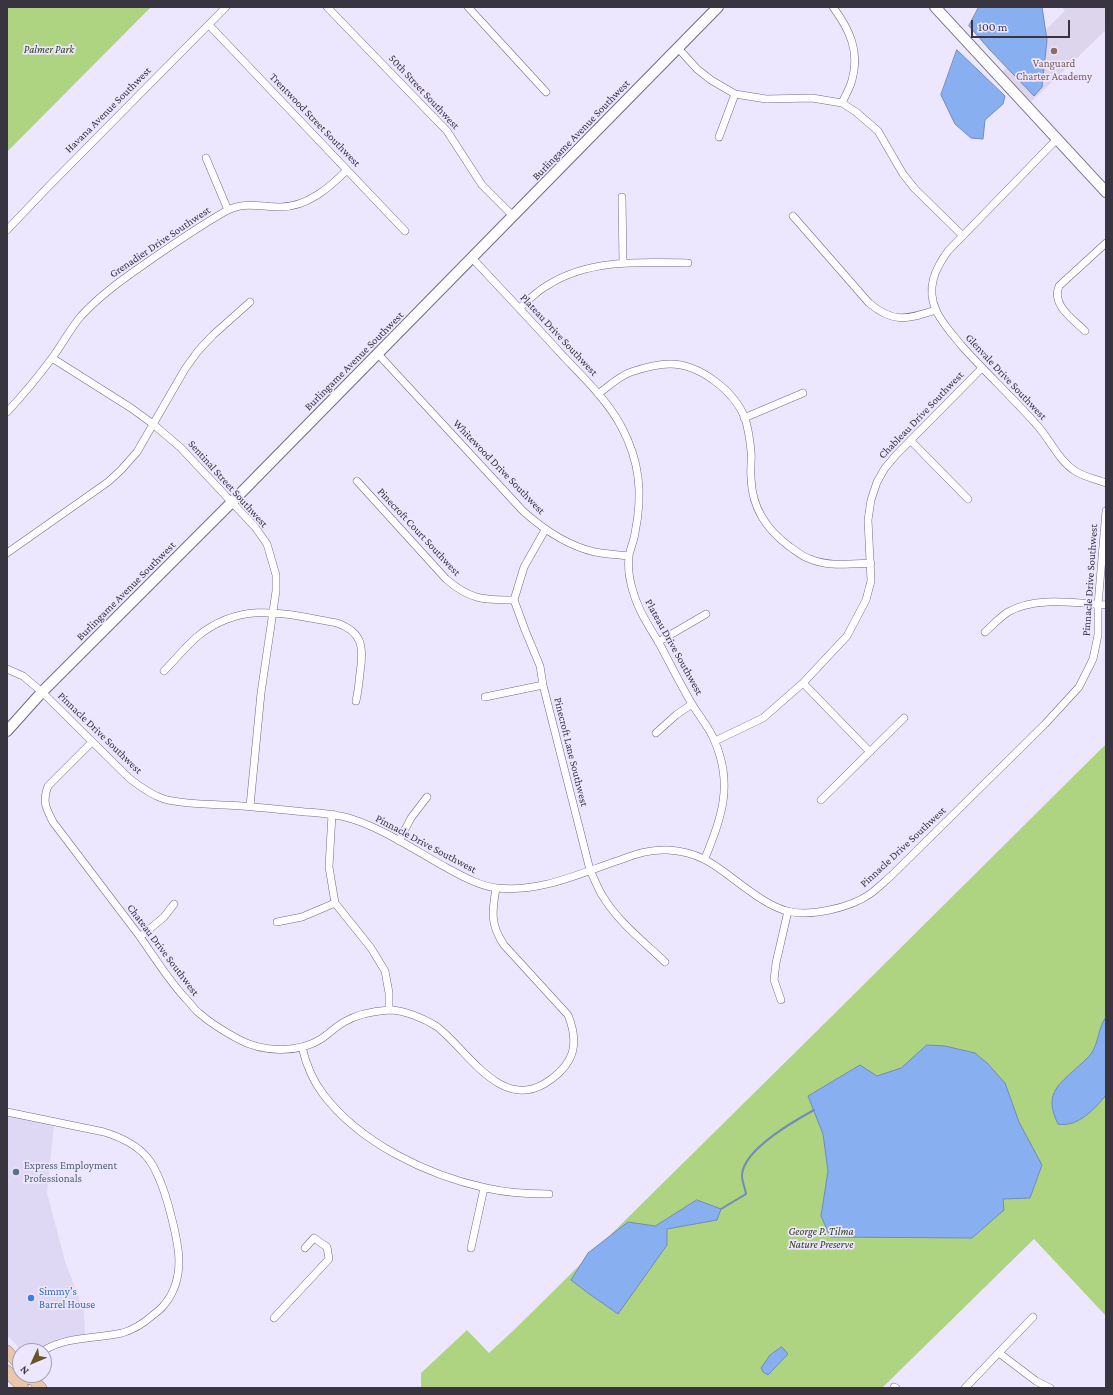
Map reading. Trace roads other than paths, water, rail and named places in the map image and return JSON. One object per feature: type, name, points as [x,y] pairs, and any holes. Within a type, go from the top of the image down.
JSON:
[{"type":"street","name":"Havana Avenue Southwest","points":[[7,230],[226,7]]},
{"type":"street","name":"50th Street Southwest","points":[[327,7],[447,131],[482,185],[513,216]]},
{"type":"street","points":[[468,7],[546,92]]},
{"type":"street","name":"Burlingame Avenue Southwest","points":[[7,731],[42,692],[232,502],[718,7]]},
{"type":"street","points":[[833,7],[844,22],[850,36],[854,52],[855,66],[852,81],[842,103]]},
{"type":"street","points":[[935,7],[1106,192]]},
{"type":"street","name":"Trentwood Street Southwest","points":[[209,25],[405,230]]},
{"type":"street","points":[[678,48],[697,69],[711,80],[735,94],[766,99],[812,98],[842,103],[856,112],[878,131],[903,174],[915,189],[962,235]]},
{"type":"street","points":[[719,137],[735,94]]},
{"type":"street","name":"Glenvale Drive Southwest","points":[[1058,139],[962,235],[948,251],[938,265],[933,279],[932,292],[936,310],[952,335],[982,369],[1037,424],[1064,462],[1075,472],[1106,483]]},
{"type":"street","points":[[206,158],[228,210]]},
{"type":"street","name":"Grenadier Drive Southwest","points":[[7,412],[24,395],[81,317],[121,280],[178,241],[228,210],[248,205],[280,207],[306,201],[329,188],[347,170]]},
{"type":"street","points":[[622,197],[623,263]]},
{"type":"street","points":[[793,216],[869,303],[878,310],[888,316],[900,318],[914,317],[936,310]]},
{"type":"street","points":[[1085,331],[1060,306],[1056,293],[1059,286],[1106,243]]},
{"type":"street","name":"Plateau Drive Southwest","points":[[472,258],[520,308],[598,394],[621,426],[634,457],[640,484],[638,516],[629,556],[630,581],[633,594],[640,612],[692,704],[715,741],[723,768],[725,796],[718,828],[705,858]]},
{"type":"street","points":[[520,308],[531,297],[548,285],[569,275],[592,267],[623,263],[688,262]]},
{"type":"street","points":[[7,553],[108,482],[121,470],[137,452],[185,369],[198,351],[213,335],[250,302]]},
{"type":"street","name":"Whitewood Drive Southwest","points":[[378,354],[523,511],[545,530],[576,546],[594,552],[629,556]]},
{"type":"street","name":"Sentinal Street Southwest","points":[[52,358],[131,408],[153,424],[181,448],[255,527],[266,544],[276,575],[276,591],[260,693],[250,806]]},
{"type":"street","points":[[598,394],[629,373],[653,366],[670,364],[699,372],[721,385],[732,396],[744,418],[751,450],[751,479],[755,504],[771,532],[791,548],[810,559],[838,564],[871,563]]},
{"type":"street","name":"Chableau Drive Southwest","points":[[715,741],[763,718],[803,683],[850,632],[866,600],[871,581],[868,520],[871,500],[877,482],[885,468],[896,455],[982,369]]},
{"type":"street","points":[[744,418],[803,393]]},
{"type":"street","points":[[911,441],[968,499]]},
{"type":"street","name":"Pinecroft Court Southwest","points":[[357,481],[455,587],[480,598],[514,600]]},
{"type":"street","name":"Pinnacle Drive Southwest","points":[[7,669],[23,676],[42,692],[129,778],[145,790],[164,799],[200,804],[250,806],[332,814],[353,819],[383,832],[458,874],[476,882],[496,888],[524,888],[562,881],[641,852],[653,850],[683,852],[705,858],[761,899],[788,911],[825,911],[847,906],[869,895],[902,865],[1045,724],[1079,687],[1093,659],[1098,635],[1098,605],[1106,511]]},
{"type":"street","points":[[514,600],[524,567],[545,530]]},
{"type":"street","name":"Pinecroft Lane Southwest","points":[[514,600],[540,666],[543,685],[590,870],[601,894],[614,913],[630,931],[665,962]]},
{"type":"street","points":[[985,632],[1008,612],[1025,604],[1045,602],[1106,605]]},
{"type":"street","points":[[164,671],[198,636],[219,621],[247,613],[272,612],[337,623],[344,626],[358,637],[361,645],[362,658],[356,701]]},
{"type":"street","points":[[658,642],[706,614]]},
{"type":"street","points":[[803,683],[870,752]]},
{"type":"street","points":[[485,697],[543,685]]},
{"type":"street","points":[[656,733],[676,715],[692,704]]},
{"type":"street","points":[[821,800],[904,718]]},
{"type":"street","name":"Chateau Drive Southwest","points":[[92,742],[48,786],[45,796],[45,807],[53,822],[178,990],[199,1013],[239,1039],[252,1044],[268,1048],[302,1048],[321,1039],[334,1028],[351,1018],[389,1010],[403,1012],[435,1026],[457,1045],[483,1073],[505,1086],[514,1089],[535,1089],[554,1078],[563,1070],[570,1059],[574,1048],[573,1028],[568,1015],[504,945],[498,936],[493,922],[493,906],[496,888]]},
{"type":"street","points":[[399,841],[411,818],[427,797]]},
{"type":"street","points":[[332,814],[329,867],[335,902],[371,948],[385,971],[389,993],[389,1010]]},
{"type":"street","points":[[277,922],[302,917],[335,902]]},
{"type":"street","points":[[140,937],[164,917],[174,904]]},
{"type":"street","points":[[781,1000],[774,980],[776,963],[788,911]]},
{"type":"street","points":[[302,1048],[305,1060],[316,1084],[323,1094],[345,1118],[381,1145],[434,1173],[484,1188],[517,1193],[549,1194]]},
{"type":"street","points":[[7,1112],[104,1132],[119,1137],[136,1146],[151,1161],[161,1181],[179,1249],[179,1271],[177,1281],[171,1295],[164,1306],[146,1322],[122,1333],[73,1339],[52,1346]]},
{"type":"street","points":[[472,1248],[484,1188]]},
{"type":"street","points":[[274,1318],[329,1258],[327,1247],[314,1238],[305,1248]]},
{"type":"street","points":[[965,1388],[1033,1317]]},
{"type":"street","points":[[999,1353],[1036,1381],[1050,1388]]},
{"type":"water","points":[[979,7],[1042,7],[1047,40],[1042,87],[1034,96],[969,26]]},
{"type":"water","points":[[957,50],[1005,96],[1003,104],[985,120],[983,139],[971,138],[955,124],[941,95]]},
{"type":"water","points":[[1106,1017],[1106,1095],[1097,1106],[1079,1120],[1072,1123],[1058,1124],[1052,1104],[1056,1089],[1067,1076],[1091,1054],[1096,1045],[1103,1021]]},
{"type":"water","points":[[927,1045],[945,1046],[975,1053],[987,1063],[1005,1083],[1019,1122],[1042,1165],[1030,1198],[1003,1199],[1004,1210],[972,1238],[830,1237],[821,1216],[828,1171],[823,1134],[808,1096],[860,1065],[877,1076],[901,1068]]},
{"type":"water","points":[[697,1200],[721,1209],[717,1220],[667,1229],[667,1245],[618,1314],[571,1280],[588,1253],[628,1222],[655,1226]]},
{"type":"water","points":[[782,1347],[788,1354],[768,1375],[763,1372],[761,1368],[770,1355]]},
{"type":"waterway","points":[[721,1209],[746,1194],[742,1176],[744,1166],[750,1157],[782,1129],[814,1110]]},
{"type":"place","name":"Vanguard Charter Academy","points":[[1054,51]]},
{"type":"place","name":"Express Employment Professionals","points":[[16,1172]]},
{"type":"place","name":"Simmy’s Barrel House","points":[[31,1298]]},
{"type":"park label","name":"Palmer Park","points":[[49,50]]},
{"type":"park label","name":"George P. Tilma Nature Preserve","points":[[821,1238]]}]
